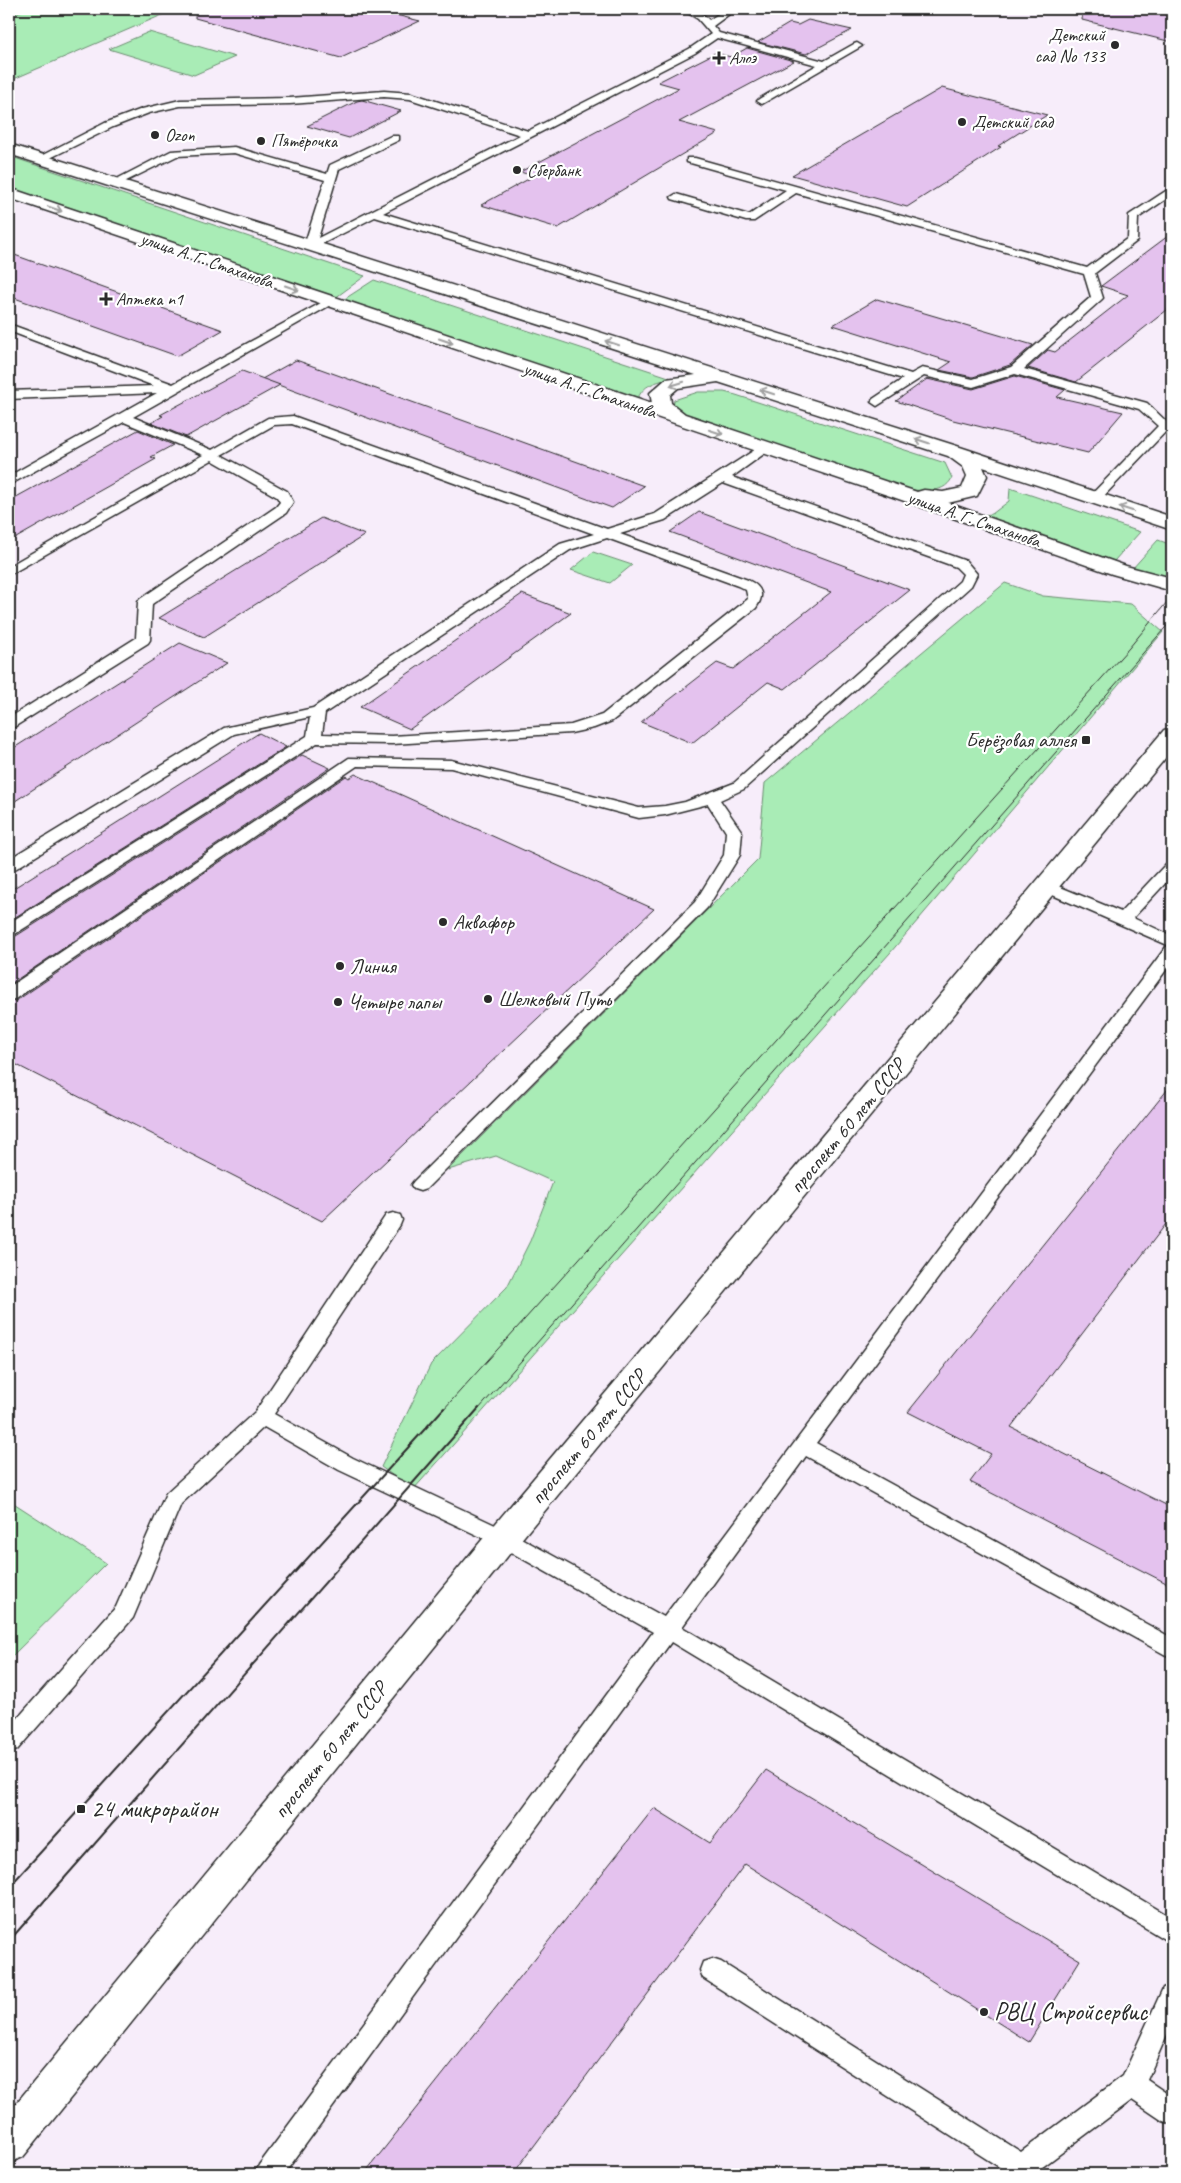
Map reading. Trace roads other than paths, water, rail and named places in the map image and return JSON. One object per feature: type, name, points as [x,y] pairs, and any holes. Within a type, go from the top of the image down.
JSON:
[{"type":"main road","points":[[9,149],[953,451],[1172,524]]},
{"type":"main road","name":"улица А. Г. Стаханова","points":[[9,193],[900,493],[1120,570],[1172,585]]},
{"type":"main road","points":[[680,420],[662,405],[660,394],[672,383],[725,378]]},
{"type":"main road","points":[[900,493],[943,498],[970,492],[977,476],[971,464],[953,451]]},
{"type":"main road","name":"проспект 60 лет СССР","points":[[9,2143],[503,1538],[1172,736]]},
{"type":"lane","points":[[685,9],[701,17],[716,35],[825,64]]},
{"type":"lane","points":[[708,25],[732,9]]},
{"type":"lane","points":[[310,246],[692,51],[716,35]]},
{"type":"lane","points":[[762,101],[857,46]]},
{"type":"lane","points":[[40,159],[109,125],[146,111],[180,103],[290,101],[384,94],[411,96],[528,134]]},
{"type":"lane","points":[[310,246],[334,167],[395,138]]},
{"type":"lane","points":[[114,183],[175,153],[234,150],[331,178]]},
{"type":"lane","points":[[691,160],[1089,272]]},
{"type":"lane","points":[[676,197],[750,219],[794,189]]},
{"type":"lane","points":[[1089,272],[1133,240],[1133,217],[1172,190]]},
{"type":"lane","points":[[372,213],[912,378]]},
{"type":"lane","points":[[876,402],[922,372],[973,383],[1015,370],[1097,298],[1089,272]]},
{"type":"lane","points":[[9,481],[330,301]]},
{"type":"lane","points":[[9,327],[174,389]]},
{"type":"lane","points":[[1015,370],[1143,406],[1164,426],[1094,498]]},
{"type":"lane","points":[[9,394],[174,389]]},
{"type":"lane","points":[[9,724],[143,640],[145,602],[285,506],[287,502],[282,494],[211,454],[122,417]]},
{"type":"lane","points":[[9,571],[264,424],[272,421],[293,420],[743,583],[751,587],[755,593],[755,599],[751,605],[607,718],[571,729],[392,740],[314,738],[9,930]]},
{"type":"lane","points":[[9,866],[229,731],[318,711],[551,555],[565,547],[660,517],[722,478],[764,448]]},
{"type":"lane","points":[[9,995],[354,761],[451,764],[639,813],[659,813],[712,799],[739,786],[966,583],[970,574],[961,564],[722,478]]},
{"type":"lane","points":[[314,738],[318,711]]},
{"type":"lane","points":[[420,1185],[701,904],[732,855],[734,832],[712,799]]},
{"type":"lane","points":[[1123,919],[1172,867]]},
{"type":"lane","points":[[1047,887],[1172,942]]},
{"type":"lane","points":[[268,2174],[803,1445],[1172,951]]},
{"type":"lane","points":[[9,1743],[125,1612],[173,1498],[262,1417],[393,1220]]},
{"type":"lane","points":[[262,1417],[346,1464],[503,1538],[668,1629],[1172,1931]]},
{"type":"lane","points":[[803,1445],[1172,1648]]},
{"type":"lane","points":[[712,1970],[1020,2171],[1132,2085],[1172,1996]]},
{"type":"lane","points":[[1132,2085],[1172,2112]]},
{"type":"tram line","points":[[443,1410],[1129,648],[1172,596]]},
{"type":"tram line","points":[[478,1410],[1172,620]]},
{"type":"tram line","points":[[9,1887],[444,1408]]},
{"type":"tram line","points":[[9,1941],[479,1408]]},
{"type":"place","name":"Детский сад No 133","points":[[1115,45]]},
{"type":"place","name":"Алоэ","points":[[719,58]]},
{"type":"place","name":"Детский сад","points":[[962,122]]},
{"type":"place","name":"Ozon","points":[[155,135]]},
{"type":"place","name":"Пятёрочка","points":[[261,141]]},
{"type":"place","name":"Сбербанк","points":[[517,170]]},
{"type":"place","name":"Аптека n1","points":[[106,299]]},
{"type":"place","name":"Берёзовая аллея","points":[[1086,740]]},
{"type":"place","name":"Аквафор","points":[[443,922]]},
{"type":"place","name":"Линия","points":[[340,966]]},
{"type":"place","name":"Шелковый Путь","points":[[488,999]]},
{"type":"place","name":"Четыре лапы","points":[[338,1002]]},
{"type":"place","name":"24 микрорайон","points":[[81,1809]]},
{"type":"place","name":"РВЦ Стройсервис","points":[[984,2012]]}]
